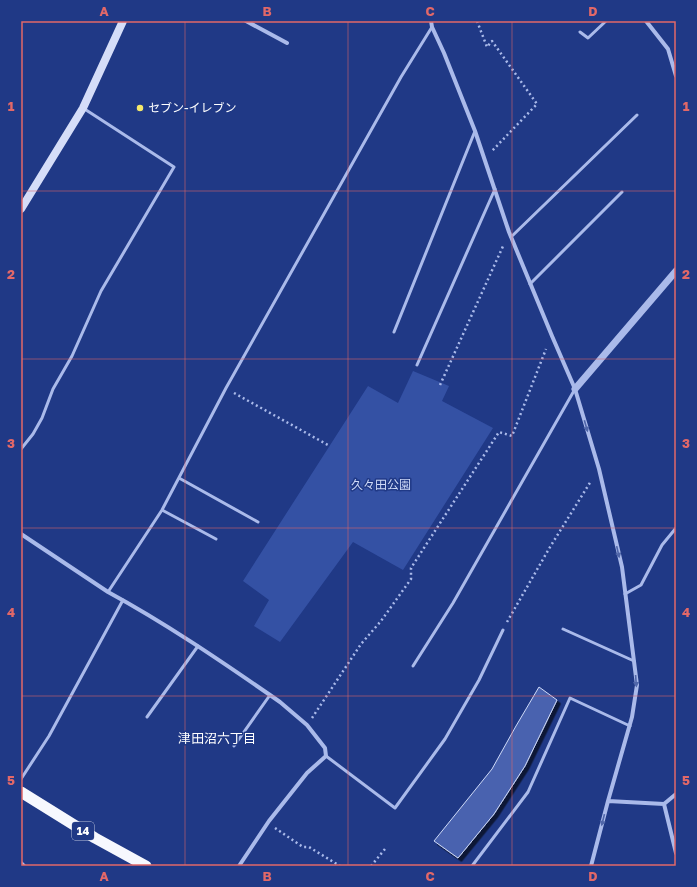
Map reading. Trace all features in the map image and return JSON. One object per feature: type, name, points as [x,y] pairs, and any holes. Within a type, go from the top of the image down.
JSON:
[{"type":"highway","name":"14","points":[[21,792],[95,838],[146,866]]},
{"type":"main road","points":[[21,209],[83,108],[123,21]]},
{"type":"street","points":[[246,21],[287,43]]},
{"type":"street","points":[[431,21],[432,28],[444,53],[475,131],[510,235],[575,389],[599,469],[622,567],[637,685],[630,726],[591,866]]},
{"type":"street","points":[[646,21],[668,49],[676,76]]},
{"type":"street","points":[[575,389],[676,271]]},
{"type":"street","points":[[21,534],[108,592],[198,646],[280,702],[307,725],[325,748],[326,756],[307,773],[268,822],[239,866]]},
{"type":"street","points":[[608,801],[664,804],[676,794]]},
{"type":"street","points":[[664,804],[676,853]]},
{"type":"street","points":[[21,863],[24,866]]},
{"type":"lane","points":[[580,32],[588,38],[606,21]]},
{"type":"lane","points":[[108,592],[162,510],[226,388],[402,77],[432,28]]},
{"type":"lane","points":[[21,449],[33,434],[42,418],[53,389],[72,356],[102,291],[174,167],[83,108]]},
{"type":"lane","points":[[510,235],[637,115]]},
{"type":"lane","points":[[394,332],[475,131]]},
{"type":"lane","points":[[417,365],[495,189]]},
{"type":"lane","points":[[530,284],[622,192]]},
{"type":"lane","points":[[413,666],[453,603],[575,389]]},
{"type":"lane","points":[[179,478],[258,522]]},
{"type":"lane","points":[[162,510],[216,539]]},
{"type":"lane","points":[[625,594],[641,585],[662,545],[676,528]]},
{"type":"lane","points":[[21,779],[49,736],[123,600]]},
{"type":"lane","points":[[563,629],[634,661]]},
{"type":"lane","points":[[326,756],[395,808],[445,739],[479,680],[503,630]]},
{"type":"lane","points":[[146,717],[198,646]]},
{"type":"lane","points":[[234,746],[270,696]]},
{"type":"lane","points":[[472,866],[528,792],[570,698],[630,726]]},
{"type":"path","points":[[477,21],[487,47],[492,41],[537,104],[484,159]]},
{"type":"path","points":[[440,385],[510,235]]},
{"type":"path","points":[[307,725],[361,644],[381,621],[410,579],[411,568],[499,432],[512,436],[552,336]]},
{"type":"path","points":[[226,388],[328,445]]},
{"type":"path","points":[[503,630],[550,547],[599,469]]},
{"type":"path","points":[[268,822],[303,847],[309,847],[340,866]]},
{"type":"path","points":[[372,866],[385,849]]},
{"type":"green space","name":"久々田公園","points":[[413,371],[449,386],[442,401],[493,428],[403,570],[353,542],[280,642],[254,626],[269,600],[243,581],[368,386],[398,403]]},
{"type":"building","points":[[539,687],[557,700],[525,766],[494,814],[458,858],[434,841],[492,769]]},
{"type":"place","name":"セブン-イレブン","points":[[140,108]]},
{"type":"district","name":"津田沼六丁目","points":[[217,738]]}]
